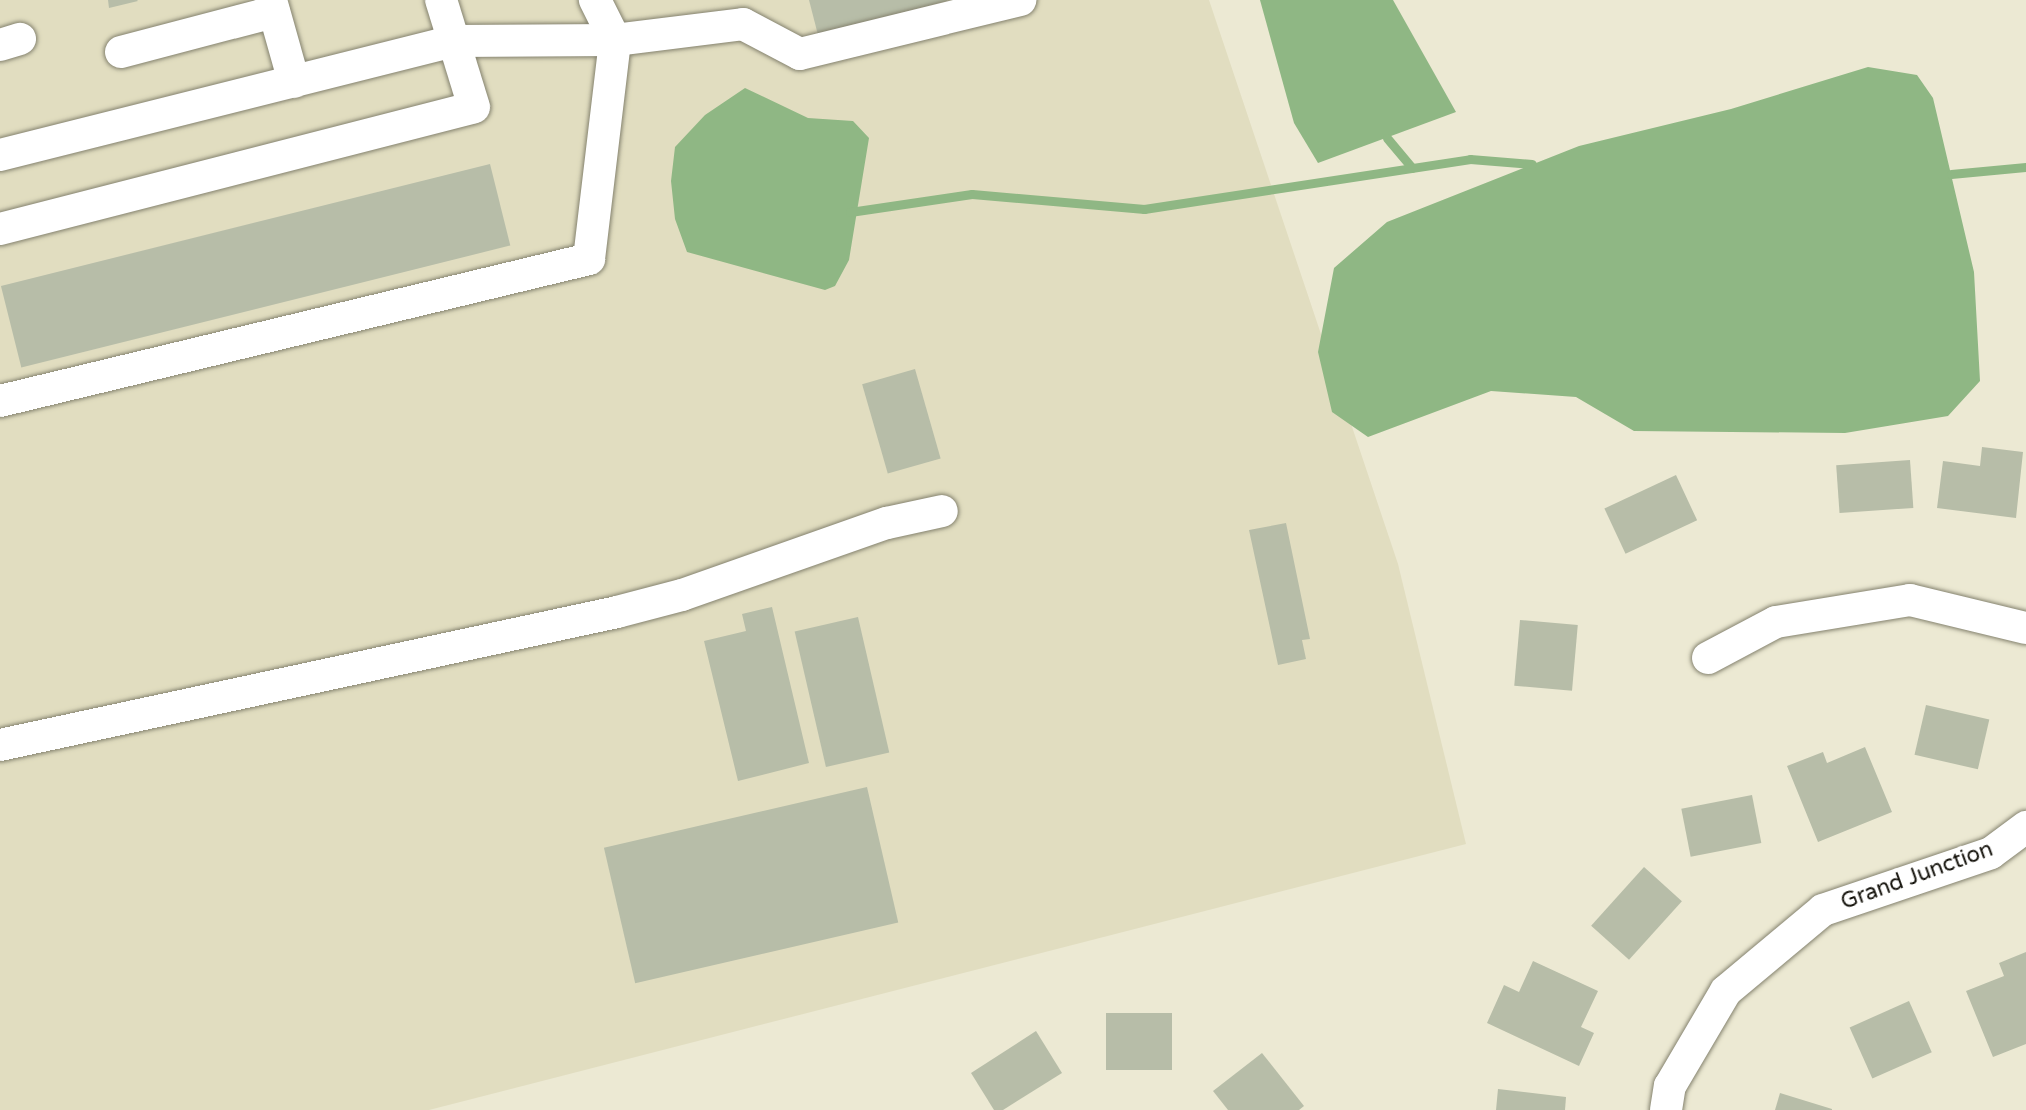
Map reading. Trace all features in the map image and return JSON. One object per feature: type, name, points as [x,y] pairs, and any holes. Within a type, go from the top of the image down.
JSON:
[{"type":"street","points":[[0,229],[474,107],[441,0]]},
{"type":"street","points":[[0,401],[589,259],[615,40],[595,0]]},
{"type":"street","points":[[0,155],[455,41],[615,40],[740,12],[800,54],[1020,0]]},
{"type":"street","points":[[121,52],[273,6],[294,82]]},
{"type":"street","points":[[0,745],[630,608],[887,523],[942,511]]},
{"type":"street","points":[[1708,658],[1776,622],[1910,600],[2026,628]]},
{"type":"street","name":"Grand Junction","points":[[1666,1110],[1670,1086],[1726,991],[1823,910],[1991,853],[2026,827]]},
{"type":"shaded area","points":[[0,0],[1209,0],[1398,564],[1466,844],[429,1110],[0,1110]]},
{"type":"shaded area","points":[[1260,0],[1393,0],[1456,112],[1318,163],[1294,123]]},
{"type":"shaded area","points":[[1868,67],[1917,75],[1933,98],[1974,272],[1980,381],[1948,416],[1845,433],[1634,431],[1576,397],[1491,391],[1368,437],[1332,412],[1318,352],[1334,268],[1387,222],[1579,146],[1731,109]]},
{"type":"shaded area","points":[[745,88],[808,118],[853,121],[869,138],[849,260],[835,286],[825,290],[687,252],[675,219],[671,181],[675,147],[705,115]]},
{"type":"building","points":[[108,0],[137,0],[138,1],[109,8]]},
{"type":"building","points":[[809,0],[947,0],[947,1],[818,35]]},
{"type":"building","points":[[490,164],[510,246],[21,367],[1,286]]},
{"type":"building","points":[[915,369],[941,458],[888,474],[862,384]]},
{"type":"building","points":[[1982,447],[2023,452],[2016,518],[1937,508],[1943,461],[1980,466]]},
{"type":"building","points":[[1910,460],[1913,508],[1840,513],[1836,465]]},
{"type":"building","points":[[1676,475],[1697,520],[1626,554],[1604,508]]},
{"type":"building","points":[[1286,523],[1310,639],[1302,640],[1306,659],[1278,665],[1249,530]]},
{"type":"building","points":[[772,607],[809,763],[738,781],[704,641],[746,631],[742,614]]},
{"type":"building","points":[[858,617],[889,752],[826,767],[795,632]]},
{"type":"building","points":[[1520,620],[1578,625],[1572,691],[1514,686]]},
{"type":"building","points":[[1926,705],[1989,720],[1978,769],[1915,755]]},
{"type":"building","points":[[1865,747],[1892,812],[1818,842],[1787,766],[1823,752],[1827,763]]},
{"type":"building","points":[[867,787],[898,922],[635,983],[604,848]]},
{"type":"building","points":[[1752,795],[1761,843],[1691,857],[1681,809]]},
{"type":"building","points":[[1644,867],[1682,901],[1629,960],[1591,926]]},
{"type":"building","points":[[2026,952],[2026,1044],[1993,1057],[1966,991],[2004,976],[1999,963]]},
{"type":"building","points":[[1533,961],[1598,991],[1581,1027],[1594,1033],[1579,1066],[1487,1023],[1504,985],[1519,992]]},
{"type":"building","points":[[1909,1001],[1932,1052],[1872,1079],[1850,1027]]},
{"type":"building","points":[[1106,1013],[1172,1013],[1172,1070],[1106,1070]]},
{"type":"building","points":[[1036,1031],[1062,1073],[1003,1110],[994,1110],[971,1073]]},
{"type":"building","points":[[1262,1053],[1304,1106],[1299,1110],[1228,1110],[1213,1091]]},
{"type":"building","points":[[1498,1089],[1566,1097],[1565,1110],[1496,1110]]},
{"type":"building","points":[[1780,1093],[1832,1109],[1832,1110],[1775,1110]]},
{"type":"waterway","points":[[1387,138],[1412,168]]},
{"type":"waterway","points":[[850,212],[972,194],[1144,209],[1470,159],[1532,164]]},
{"type":"waterway","points":[[1951,174],[2026,167]]}]
